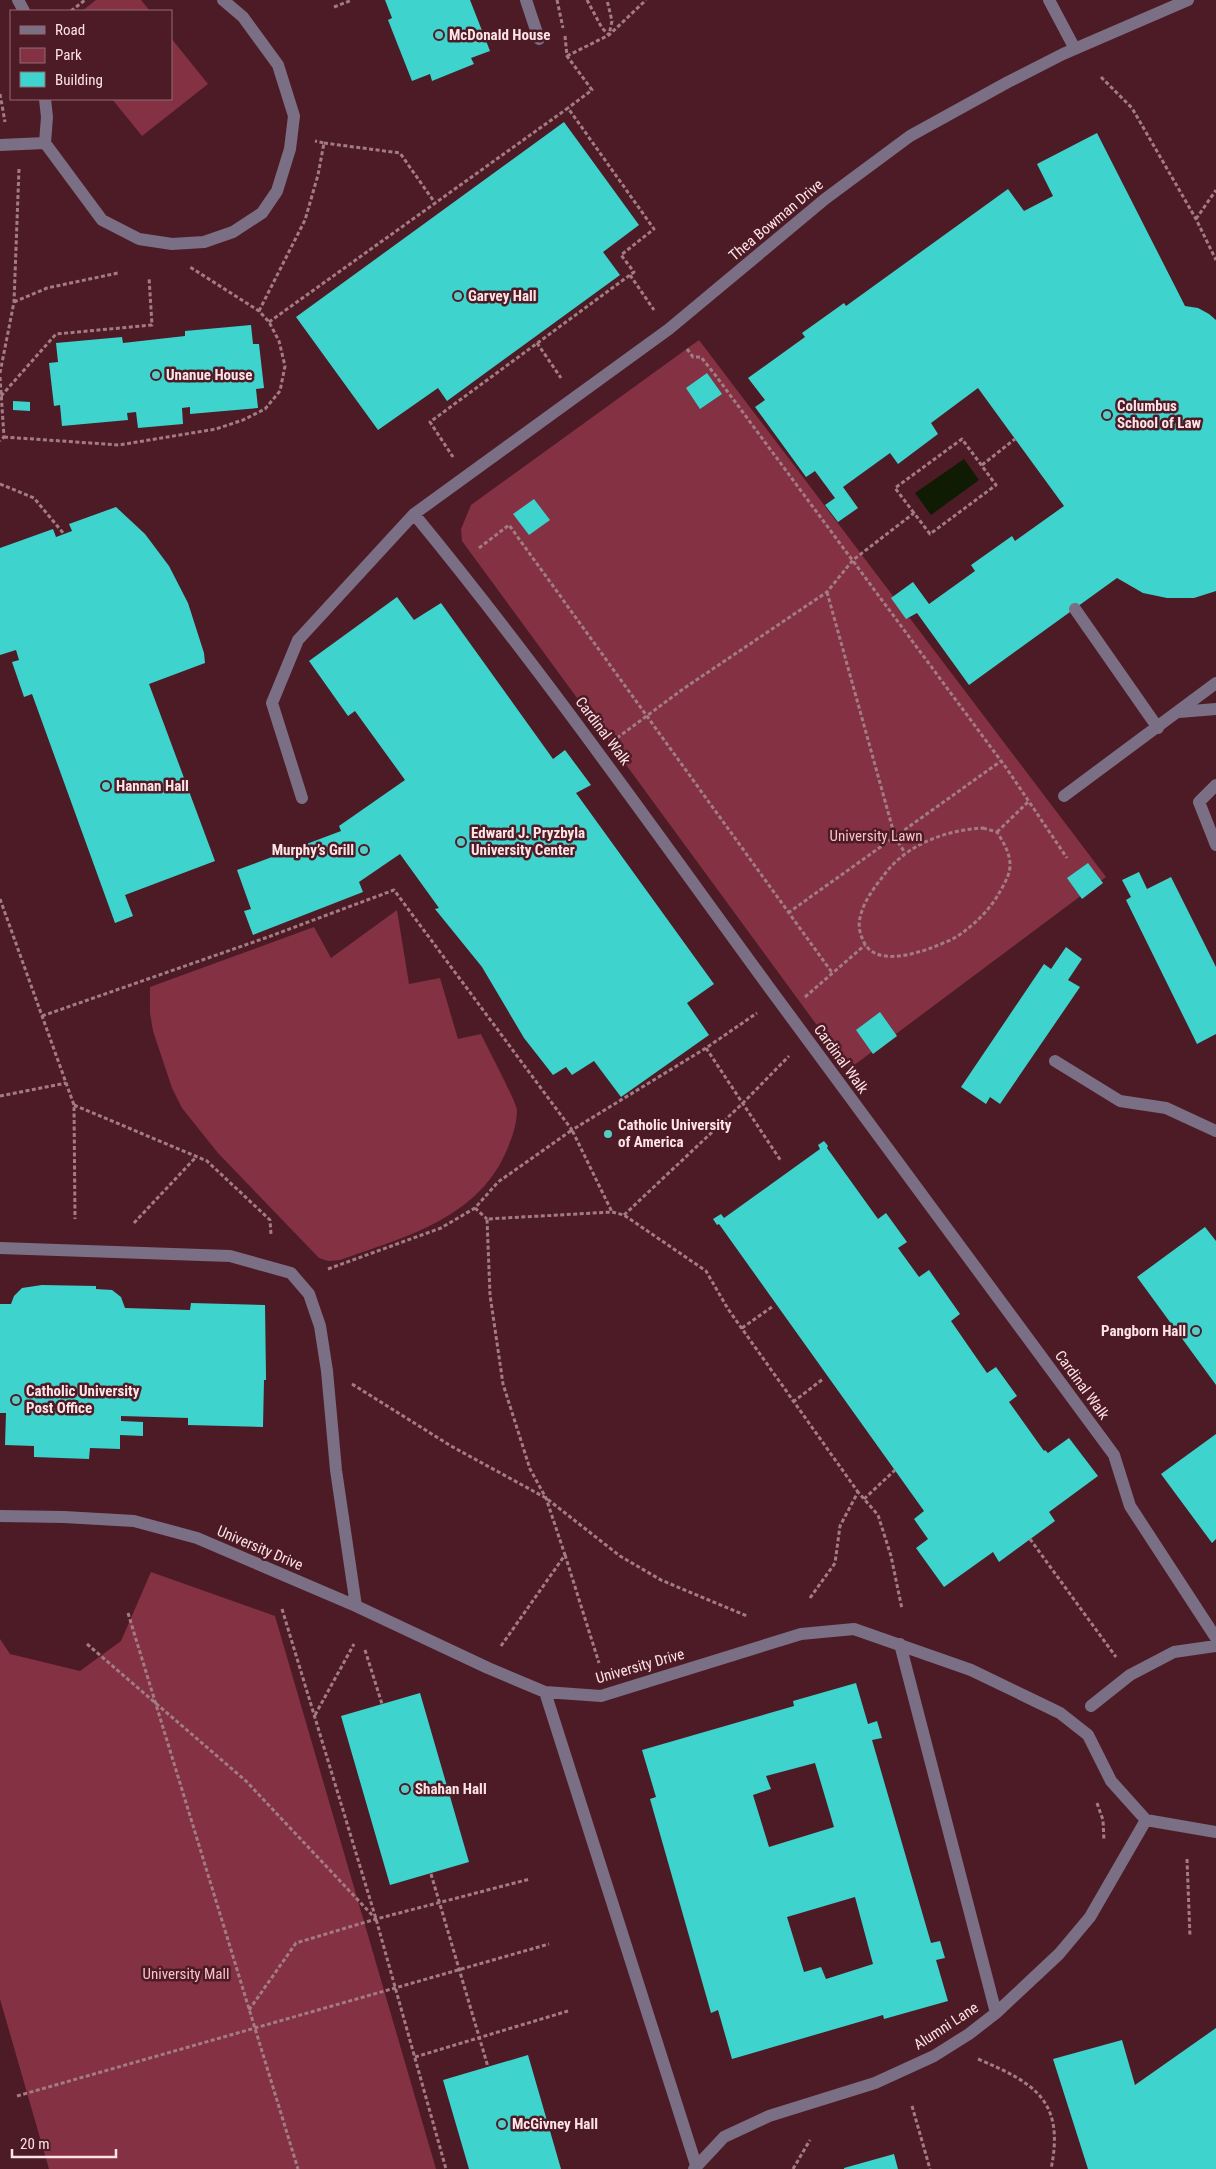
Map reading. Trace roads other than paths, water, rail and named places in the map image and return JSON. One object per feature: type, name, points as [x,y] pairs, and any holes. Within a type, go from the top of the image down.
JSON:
[{"type":"street","points":[[45,100],[47,117],[45,143],[102,220],[139,239],[172,244],[204,242],[232,232],[262,213],[277,192],[290,149],[294,116],[278,65],[242,17],[223,0]]},
{"type":"street","points":[[526,0],[539,39]]},
{"type":"street","points":[[1049,0],[1075,49]]},
{"type":"street","name":"Thea Bowman Drive","points":[[302,798],[272,703],[298,640],[414,514],[669,329],[825,199],[910,136],[1008,82],[1075,49],[1188,0]]},
{"type":"street","points":[[0,145],[15,146],[45,143]]},
{"type":"street","name":"Cardinal Walk","points":[[414,514],[474,588],[598,751],[806,1039],[1114,1455],[1130,1506],[1216,1638]]},
{"type":"street","points":[[1075,609],[1158,728]]},
{"type":"street","points":[[1064,796],[1216,684]]},
{"type":"street","points":[[1179,712],[1216,709]]},
{"type":"street","points":[[1216,785],[1200,802],[1216,845]]},
{"type":"street","points":[[1055,1061],[1120,1101],[1166,1108],[1216,1131]]},
{"type":"street","points":[[0,1248],[230,1256],[290,1273],[309,1294],[320,1326],[336,1470],[356,1606]]},
{"type":"street","name":"University Drive","points":[[0,1516],[134,1521],[198,1538],[356,1606],[488,1668],[545,1692],[601,1696],[801,1634],[854,1629],[971,1670],[1060,1713],[1088,1734],[1111,1781],[1146,1820]]},
{"type":"street","points":[[900,1644],[996,2013]]},
{"type":"street","points":[[1091,1706],[1130,1676],[1174,1652],[1216,1646]]},
{"type":"street","points":[[545,1692],[695,2167]]},
{"type":"street","points":[[1146,1820],[1216,1832]]},
{"type":"street","name":"Alumni Lane","points":[[695,2167],[724,2137],[769,2116],[875,2083],[926,2060],[969,2034],[996,2013],[1059,1954],[1090,1917],[1146,1820]]},
{"type":"place","name":"McDonald House","points":[[439,35]]},
{"type":"place","name":"Garvey Hall","points":[[458,296]]},
{"type":"place","name":"Unanue House","points":[[156,375]]},
{"type":"place","name":"Columbus School of Law","points":[[1107,415]]},
{"type":"place","name":"Hannan Hall","points":[[106,786]]},
{"type":"place","name":"Edward J. Pryzbyla University Center","points":[[461,842]]},
{"type":"place","name":"Murphy’s Grill","points":[[364,850]]},
{"type":"place","name":"Catholic University of America","points":[[608,1134]]},
{"type":"place","name":"Pangborn Hall","points":[[1196,1331]]},
{"type":"place","name":"Catholic University Post Office","points":[[16,1400]]},
{"type":"place","name":"Shahan Hall","points":[[405,1789]]},
{"type":"place","name":"McGivney Hall","points":[[502,2124]]},
{"type":"park label","name":"University Lawn","points":[[876,836]]},
{"type":"park label","name":"University Mall","points":[[186,1974]]}]
